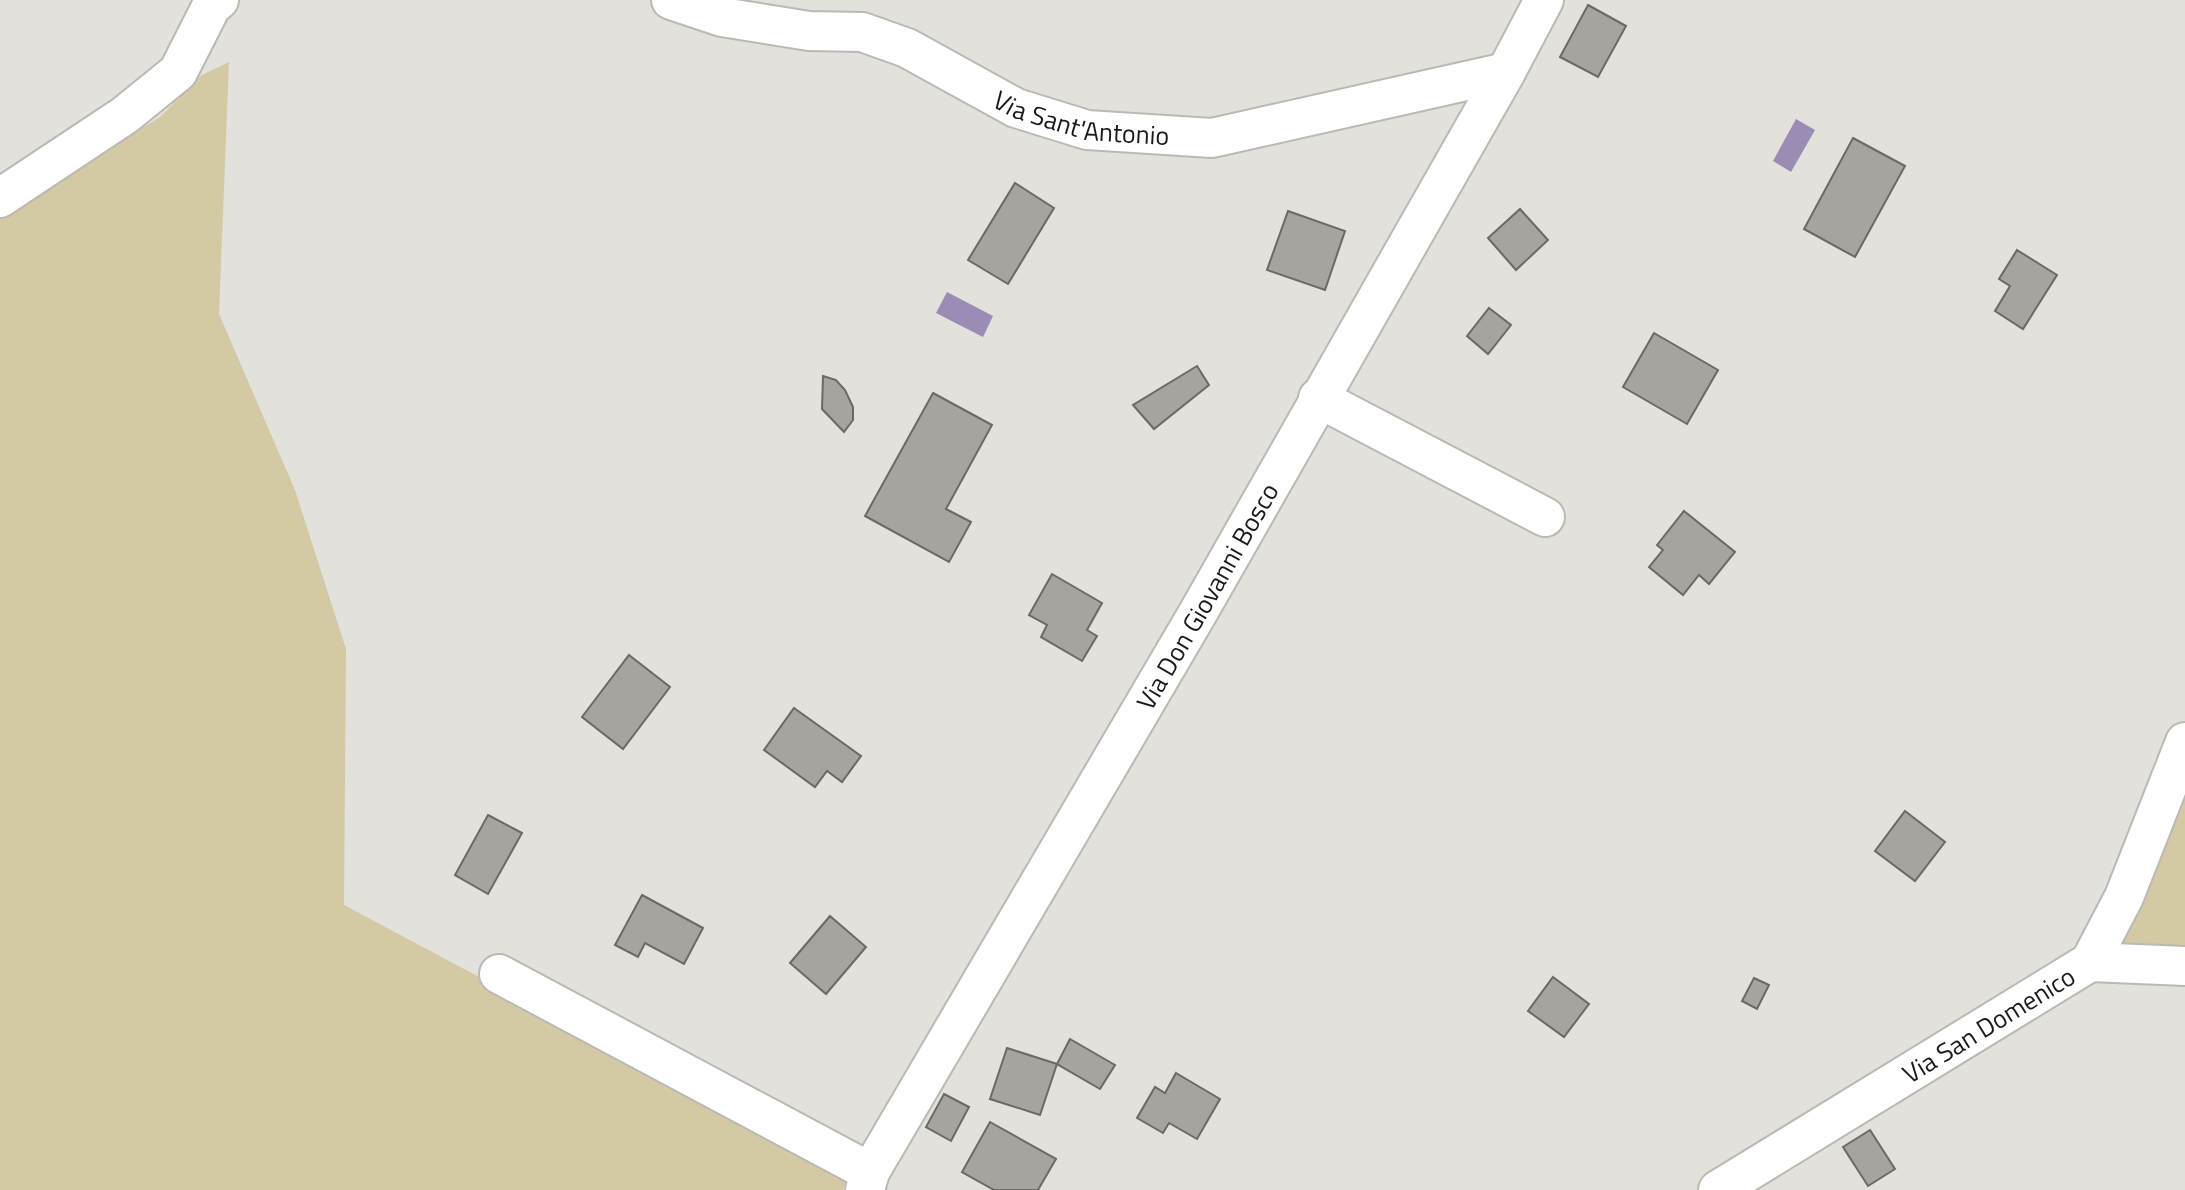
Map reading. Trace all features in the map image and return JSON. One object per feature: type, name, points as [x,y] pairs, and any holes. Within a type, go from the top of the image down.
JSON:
[{"type":"street","points":[[0,198],[125,114],[178,72],[211,7],[219,0]]},
{"type":"street","name":"Via Sant'Antonio","points":[[671,0],[722,17],[809,31],[862,33],[907,48],[1016,108],[1087,130],[1212,138],[1506,72]]},
{"type":"street","name":"Via Don Giovanni Bosco","points":[[868,1181],[1199,611],[1506,72],[1544,0]]},
{"type":"street","points":[[1318,398],[1545,517]]},
{"type":"street","name":"Via San Domenico","points":[[1718,1190],[2090,962],[2124,897],[2185,741]]},
{"type":"street","points":[[2090,962],[2185,966]]},
{"type":"street","points":[[499,974],[868,1181]]},
{"type":"shaded area","points":[[229,62],[219,314],[295,490],[346,649],[344,905],[848,1174],[843,1190],[0,1190],[0,216],[160,117],[202,75]]},
{"type":"shaded area","points":[[1796,119],[1815,130],[1791,172],[1773,161]]},
{"type":"shaded area","points":[[947,292],[993,316],[983,337],[936,313]]},
{"type":"shaded area","points":[[2185,770],[2185,957],[2125,956],[2120,942]]},
{"type":"building","points":[[1588,5],[1626,26],[1598,77],[1560,57]]},
{"type":"building","points":[[1853,138],[1905,166],[1855,257],[1804,229]]},
{"type":"building","points":[[1015,183],[1054,208],[1008,284],[968,260]]},
{"type":"building","points":[[1520,209],[1548,240],[1516,270],[1488,238]]},
{"type":"building","points":[[1288,211],[1345,231],[1325,290],[1267,270]]},
{"type":"building","points":[[2017,250],[2057,275],[2023,329],[1995,311],[2010,286],[1999,279]]},
{"type":"building","points":[[1489,308],[1511,325],[1488,354],[1467,336]]},
{"type":"building","points":[[1654,333],[1718,370],[1687,424],[1623,387]]},
{"type":"building","points":[[1197,366],[1209,385],[1154,429],[1133,405]]},
{"type":"building","points":[[823,376],[836,380],[845,390],[853,407],[853,420],[844,432],[822,409]]},
{"type":"building","points":[[933,393],[992,425],[946,509],[971,522],[949,562],[865,516]]},
{"type":"building","points":[[1684,511],[1735,552],[1709,584],[1699,575],[1683,595],[1649,567],[1663,550],[1657,545]]},
{"type":"building","points":[[1052,574],[1102,603],[1087,630],[1097,636],[1082,661],[1041,637],[1047,625],[1029,615]]},
{"type":"building","points":[[629,655],[670,687],[623,749],[582,717]]},
{"type":"building","points":[[794,708],[861,756],[842,782],[827,771],[815,787],[764,750]]},
{"type":"building","points":[[1905,811],[1945,842],[1915,881],[1875,851]]},
{"type":"building","points":[[488,815],[522,833],[488,894],[455,875]]},
{"type":"building","points":[[642,895],[703,928],[684,964],[645,943],[638,957],[615,945]]},
{"type":"building","points":[[830,916],[866,947],[826,994],[790,963]]},
{"type":"building","points":[[1553,977],[1589,1004],[1564,1037],[1528,1011]]},
{"type":"building","points":[[1754,978],[1769,985],[1757,1009],[1742,1001]]},
{"type":"building","points":[[1070,1039],[1115,1065],[1100,1089],[1057,1064]]},
{"type":"building","points":[[1007,1048],[1057,1064],[1040,1115],[990,1099]]},
{"type":"building","points":[[1176,1073],[1220,1099],[1197,1139],[1169,1123],[1163,1133],[1137,1118],[1155,1087],[1165,1093]]},
{"type":"building","points":[[944,1094],[969,1107],[951,1141],[926,1127]]},
{"type":"building","points":[[990,1122],[1056,1159],[1038,1190],[994,1190],[962,1172]]},
{"type":"building","points":[[1870,1130],[1895,1169],[1868,1186],[1843,1147]]}]
